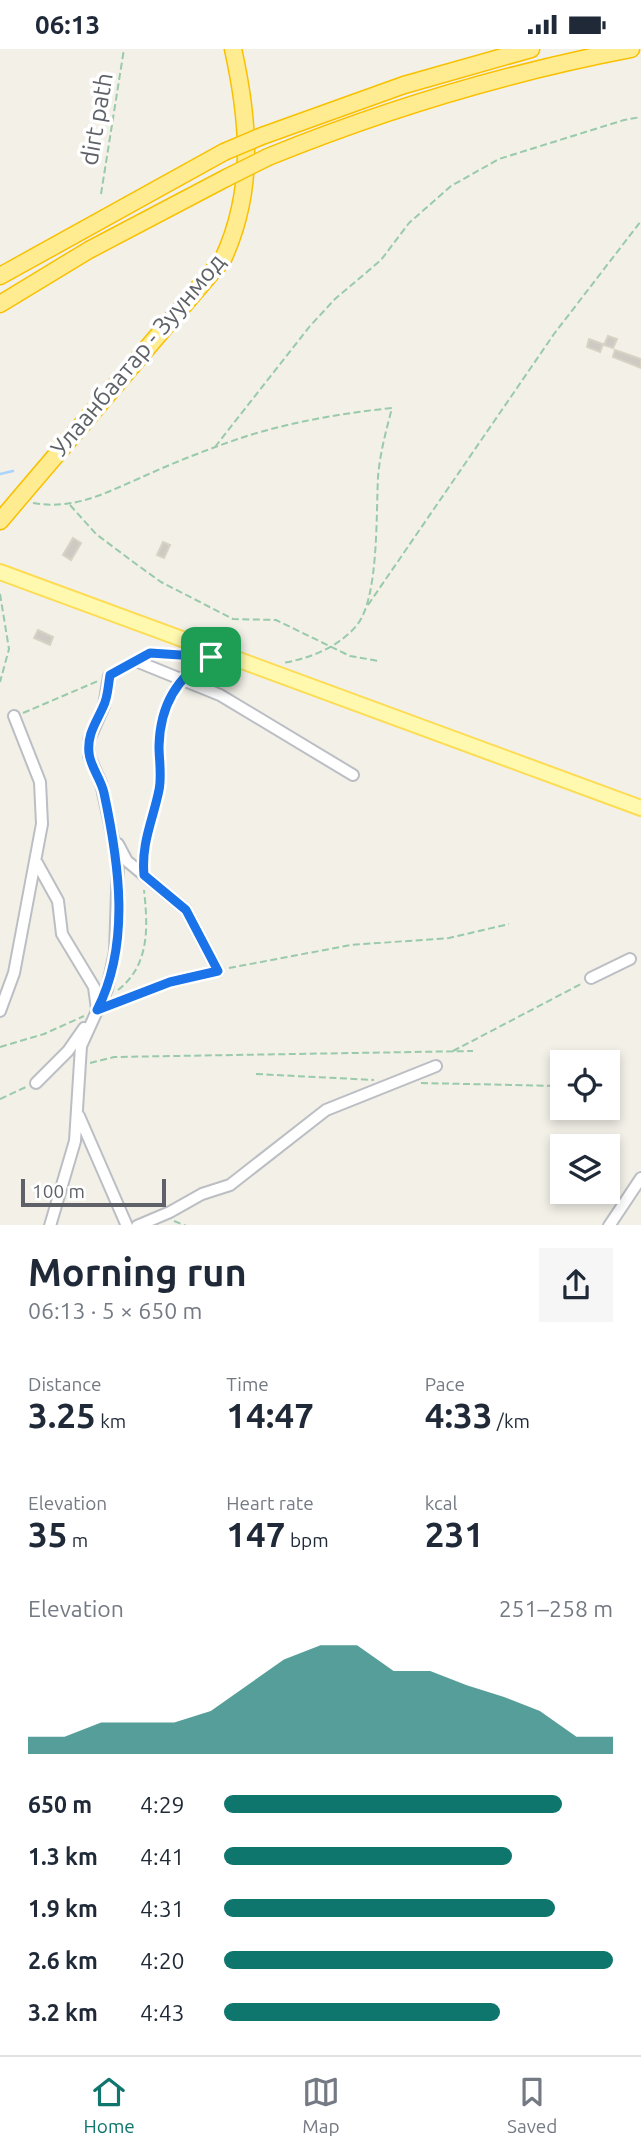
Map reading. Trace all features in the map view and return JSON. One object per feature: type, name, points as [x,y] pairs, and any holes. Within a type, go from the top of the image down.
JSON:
[{"type":"highway","name":"Улаанбаатар - Зуунмод","points":[[0,521],[15,500],[223,259],[241,214],[248,149],[233,49]]},
{"type":"highway","points":[[0,276],[224,152],[404,85],[531,49]]},
{"type":"highway","points":[[0,304],[89,250],[226,178],[268,157],[334,130],[433,97],[537,67],[631,49]]},
{"type":"main road","points":[[0,572],[641,807]]},
{"type":"street","points":[[136,661],[220,695],[353,775]]},
{"type":"street","points":[[50,1225],[75,1140],[81,1046],[107,989],[114,952],[119,902],[118,862],[101,783],[89,756],[89,740],[104,706],[110,675]]},
{"type":"street","points":[[0,1011],[14,973],[19,934],[37,863],[42,824],[40,782],[14,716]]},
{"type":"street","points":[[112,833],[127,861],[186,910],[218,971]]},
{"type":"street","points":[[36,1083],[68,1051],[97,1010],[94,987],[62,934],[58,901],[37,863]]},
{"type":"street","points":[[591,978],[631,959]]},
{"type":"street","points":[[139,1225],[202,1194],[230,1185],[326,1111],[436,1066]]},
{"type":"street","points":[[78,1114],[127,1225]]},
{"type":"street","points":[[610,1225],[641,1178]]},
{"type":"path","name":"dirt path","points":[[101,194],[124,49]]},
{"type":"path","points":[[215,448],[310,326],[335,299],[381,260],[409,223],[451,186],[499,159],[641,117]]},
{"type":"path","points":[[365,609],[554,334],[641,221]]},
{"type":"path","points":[[15,500],[56,507],[94,500],[215,448],[322,415],[392,408],[381,454],[369,600],[358,624],[329,648],[283,663]]},
{"type":"path","points":[[69,505],[96,534],[161,582],[233,619],[276,620],[350,656],[379,661]]},
{"type":"path","points":[[0,594],[9,649],[0,682]]},
{"type":"path","points":[[136,661],[150,653],[189,656]]},
{"type":"path","points":[[182,677],[211,657],[200,656]]},
{"type":"path","points":[[14,716],[110,675]]},
{"type":"path","points":[[97,1010],[128,983],[140,967],[145,947],[145,837],[159,789],[162,721],[177,683]]},
{"type":"path","points":[[0,1047],[44,1034],[170,982],[351,945],[449,938],[509,924]]},
{"type":"path","points":[[452,1052],[591,978]]},
{"type":"path","points":[[79,1066],[114,1057],[473,1051]]},
{"type":"path","points":[[0,1099],[36,1083]]},
{"type":"path","points":[[169,1219],[184,1225]]},
{"type":"building","points":[[608,336],[617,339],[613,348],[604,345]]},
{"type":"building","points":[[589,339],[603,344],[600,352],[587,347]]},
{"type":"building","points":[[615,350],[641,359],[641,368],[613,357]]},
{"type":"building","points":[[73,538],[81,543],[71,560],[63,555]]},
{"type":"building","points":[[163,542],[170,545],[164,558],[157,555]]},
{"type":"building","points":[[38,630],[53,637],[50,645],[34,638]]},
{"type":"waterway","points":[[0,474],[13,471]]},
{"type":"route","points":[[150,653],[211,657],[188,670],[170,697],[159,741],[159,789],[142,857],[144,875],[186,910],[218,971],[170,982],[97,1010],[107,989],[119,902],[118,862],[101,783],[89,756],[93,725],[104,706],[110,675],[150,653]]}]
